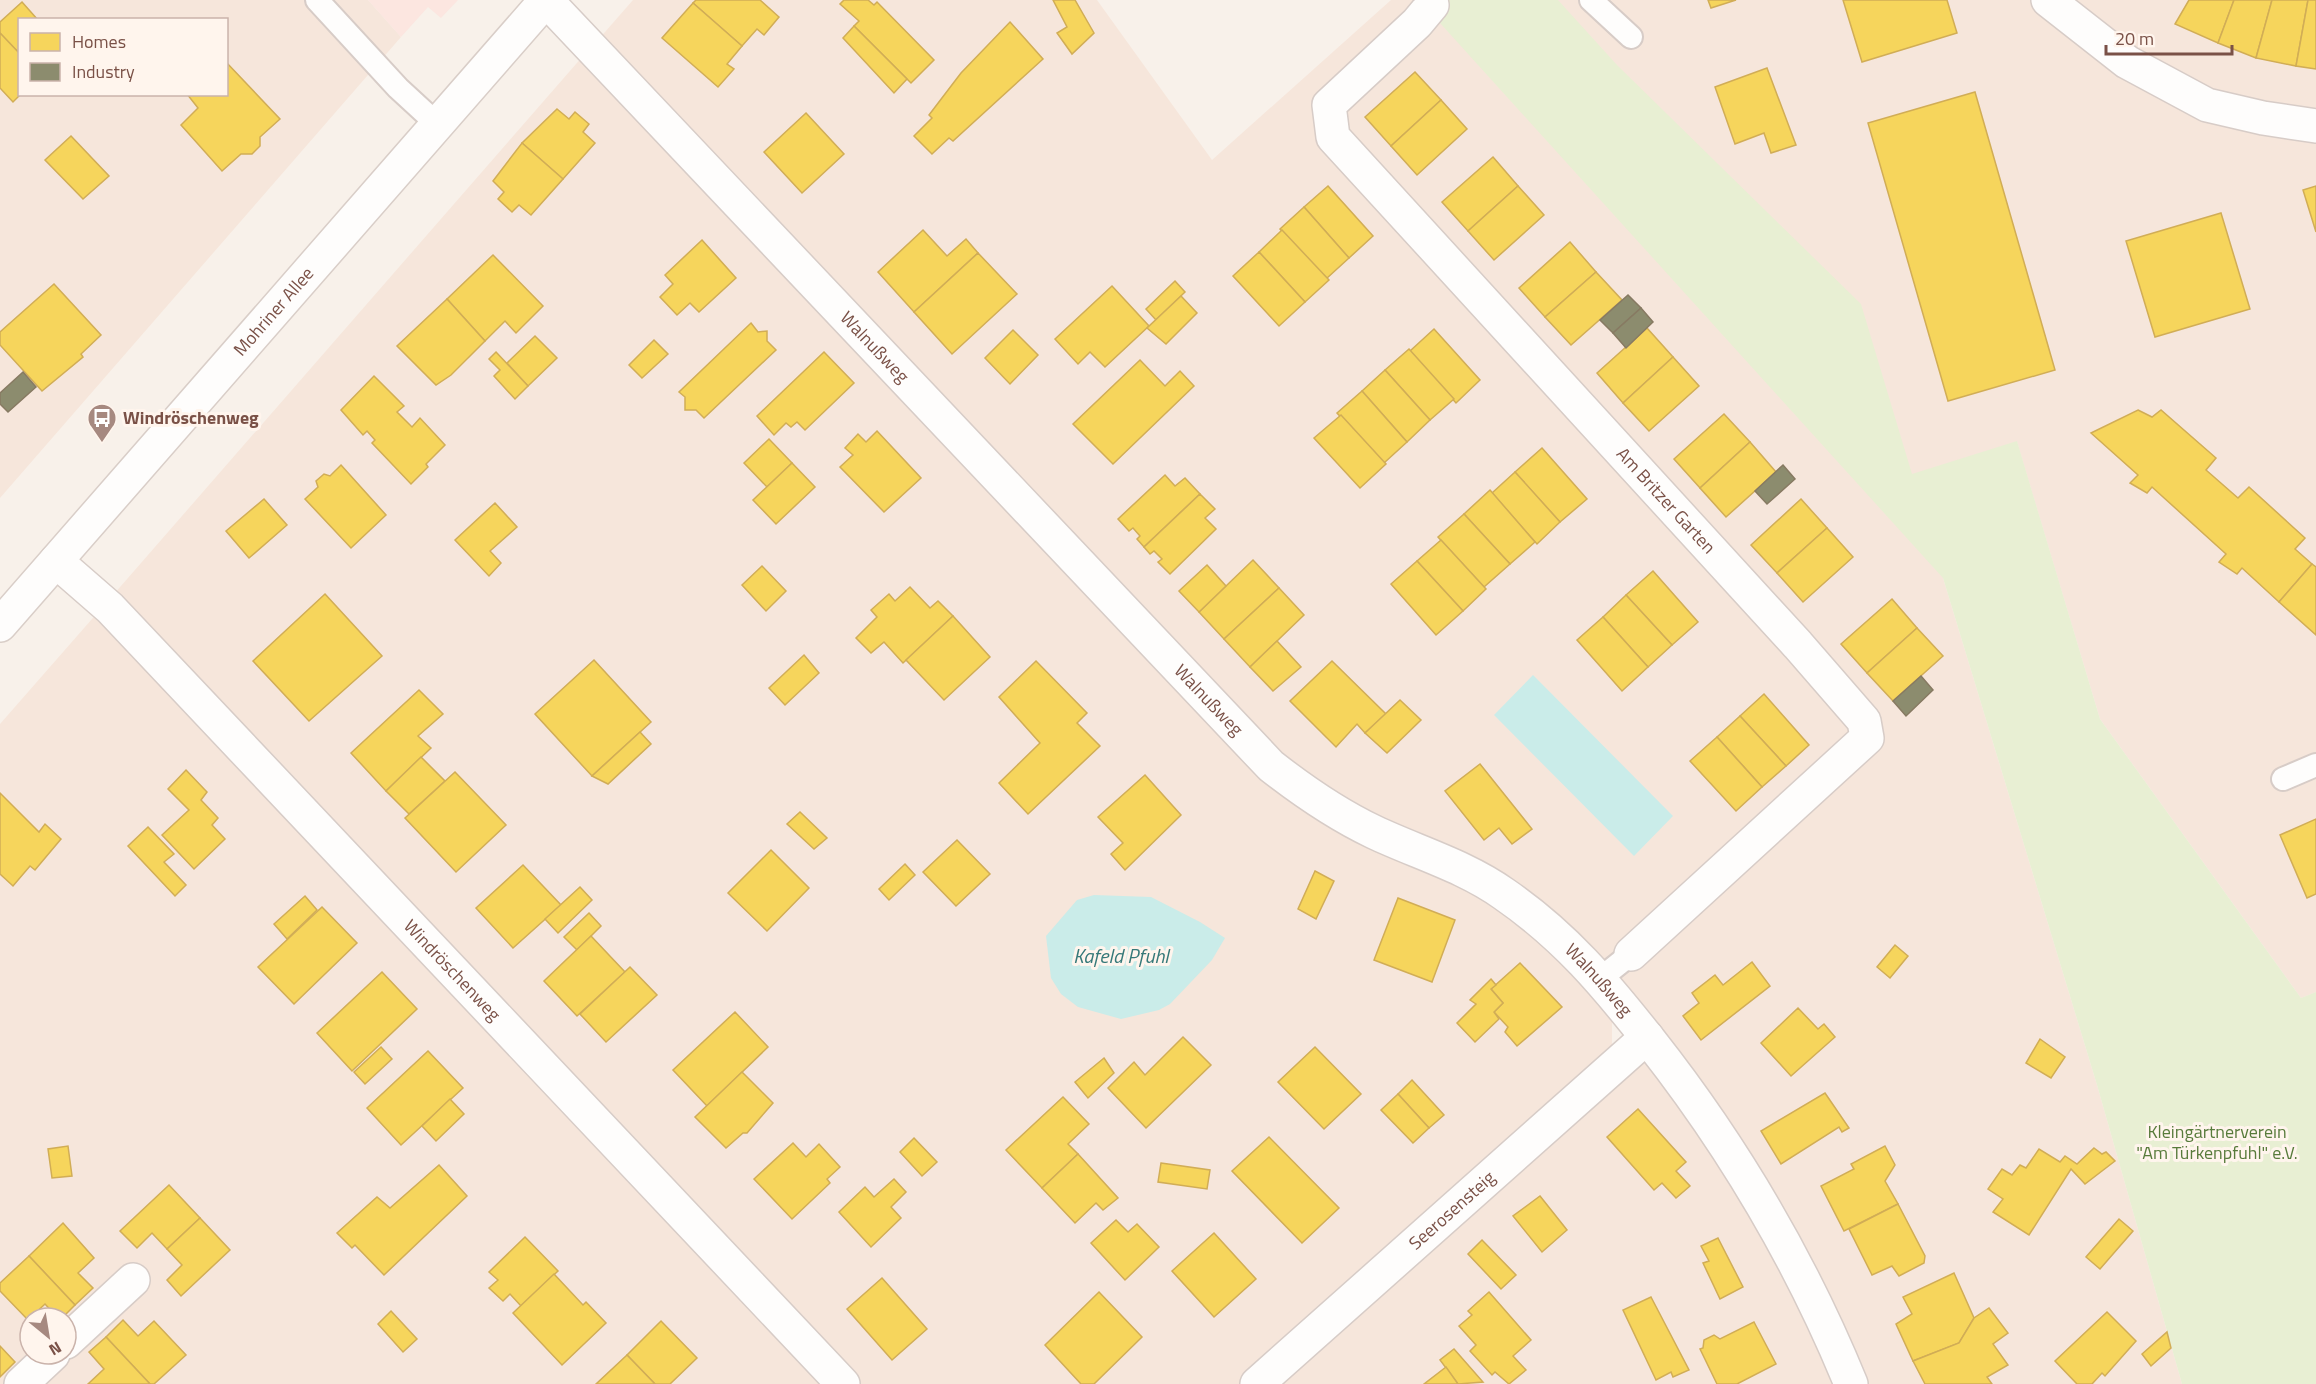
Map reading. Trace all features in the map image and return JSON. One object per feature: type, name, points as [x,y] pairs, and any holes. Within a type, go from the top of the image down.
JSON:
[{"type":"street","name":"Mohriner Allee","points":[[0,625],[436,123],[546,0]]},
{"type":"street","name":"Walnußweg","points":[[546,0],[1271,766],[1307,795],[1372,831],[1462,871],[1502,892],[1541,921],[1601,978],[1704,1112],[1754,1192],[1815,1304],[1851,1384]]},
{"type":"street","name":"Am Britzer Garten","points":[[1431,0],[1432,5],[1417,23],[1329,105],[1334,137],[1798,645],[1864,721],[1867,738],[1631,954]]},
{"type":"street","points":[[2048,0],[2127,62],[2207,105],[2263,118],[2316,126]]},
{"type":"street","name":"Windröschenweg","points":[[56,561],[110,608],[843,1384]]},
{"type":"street","name":"Seerosensteig","points":[[1257,1384],[1647,1037]]},
{"type":"street","points":[[78,1331],[133,1280]]},
{"type":"street","points":[[21,1384],[40,1366]]},
{"type":"lane","points":[[318,0],[398,88],[436,123]]},
{"type":"lane","points":[[1591,0],[1632,37]]},
{"type":"lane","points":[[2283,779],[2316,765]]},
{"type":"lane","name":"Am Britzer Garten","points":[[1601,978],[1631,954]]},
{"type":"shaded area","points":[[0,0],[368,0],[401,37],[0,498]]},
{"type":"shaded area","points":[[368,0],[458,0],[441,18],[428,7],[401,37]]},
{"type":"shaded area","points":[[633,0],[1097,0],[1212,160],[1391,0],[2316,0],[2316,992],[2301,998],[2100,719],[2017,442],[1943,578],[2097,1085],[2182,1384],[1863,1384],[1605,972],[1311,786],[598,40]]},
{"type":"shaded area","points":[[583,56],[1227,740],[1514,919],[1546,946],[1612,1015],[1612,1055],[1241,1384],[858,1384],[114,594]]},
{"type":"shaded area","points":[[99,611],[830,1384],[0,1384],[0,724]]},
{"type":"shaded area","points":[[1645,1055],[1738,1188],[1838,1384],[1273,1384]]},
{"type":"green space","name":"Kleingärtnerverein \"Am Türkenpfuhl\" e.V.","points":[[1441,0],[1558,0],[1617,65],[1861,304],[1912,474],[2017,441],[2100,719],[2301,998],[2316,992],[2316,1384],[2182,1384],[2097,1085],[1943,578],[1440,23]]},
{"type":"water","points":[[1533,675],[1673,816],[1634,856],[1494,715]]},
{"type":"water","name":"Kafeld Pfuhl","points":[[1094,895],[1151,897],[1200,922],[1225,938],[1212,960],[1170,1004],[1159,1010],[1121,1019],[1078,1007],[1061,994],[1051,978],[1046,936],[1077,900]]},
{"type":"building: Homes","points":[[696,0],[760,0],[779,17],[764,35],[757,29],[742,46],[693,3]]},
{"type":"building: Homes","points":[[844,0],[868,0],[874,5],[877,2],[934,60],[911,83],[854,26],[859,21],[840,4]]},
{"type":"building: Homes","points":[[1053,0],[1075,0],[1094,33],[1072,54],[1057,33],[1067,27]]},
{"type":"building: Homes","points":[[1708,0],[1736,0],[1711,8]]},
{"type":"building: Homes","points":[[1843,0],[1947,0],[1957,33],[1862,62]]},
{"type":"building: Homes","points":[[2189,0],[2234,0],[2218,43],[2175,24]]},
{"type":"building: Homes","points":[[2234,0],[2272,0],[2256,58],[2218,43]]},
{"type":"building: Homes","points":[[2272,0],[2308,0],[2296,66],[2256,58]]},
{"type":"building: Homes","points":[[2308,0],[2316,0],[2316,69],[2296,66]]},
{"type":"building: Homes","points":[[22,2],[36,18],[18,18],[18,52],[0,33],[0,22]]},
{"type":"building: Homes","points":[[693,3],[742,46],[727,64],[734,69],[718,87],[662,38]]},
{"type":"building: Homes","points":[[1010,22],[1043,59],[953,141],[949,138],[932,154],[914,136],[932,118],[929,115],[961,73]]},
{"type":"building: Homes","points":[[854,26],[907,79],[894,93],[843,38]]},
{"type":"building: Homes","points":[[0,33],[18,52],[19,96],[13,102],[0,88]]},
{"type":"building: Homes","points":[[228,64],[280,119],[260,137],[260,146],[252,154],[241,154],[222,171],[181,125],[198,108],[189,96],[228,96]]},
{"type":"building: Homes","points":[[1767,68],[1796,145],[1771,153],[1764,133],[1735,144],[1715,87]]},
{"type":"building: Homes","points":[[1415,72],[1441,100],[1391,146],[1365,117]]},
{"type":"building: Homes","points":[[1975,92],[2055,370],[1948,401],[1868,123]]},
{"type":"building: Homes","points":[[1441,100],[1467,129],[1417,175],[1391,146]]},
{"type":"building: Homes","points":[[557,109],[569,119],[575,112],[589,124],[583,132],[595,143],[563,179],[522,143]]},
{"type":"building: Homes","points":[[806,113],[844,154],[802,193],[764,152]]},
{"type":"building: Homes","points":[[71,136],[109,176],[83,199],[45,160]]},
{"type":"building: Homes","points":[[522,143],[563,179],[531,215],[519,205],[512,212],[498,199],[504,192],[493,181]]},
{"type":"building: Homes","points":[[1493,157],[1518,186],[1468,231],[1442,202]]},
{"type":"building: Homes","points":[[1328,186],[1373,236],[1349,258],[1304,207]]},
{"type":"building: Homes","points":[[1518,186],[1544,215],[1494,260],[1468,231]]},
{"type":"building: Homes","points":[[2316,186],[2316,232],[2303,190]]},
{"type":"building: Homes","points":[[1304,207],[1349,258],[1326,279],[1280,229]]},
{"type":"building: Homes","points":[[2221,213],[2250,309],[2155,337],[2126,241]]},
{"type":"building: Homes","points":[[923,230],[947,256],[966,239],[978,253],[914,312],[878,272]]},
{"type":"building: Homes","points":[[1282,230],[1329,280],[1305,302],[1259,252]]},
{"type":"building: Homes","points":[[702,240],[736,278],[699,312],[690,303],[677,315],[660,297],[673,284],[665,275]]},
{"type":"building: Homes","points":[[1570,242],[1596,272],[1545,317],[1519,288]]},
{"type":"building: Homes","points":[[1259,252],[1305,302],[1279,326],[1233,276]]},
{"type":"building: Homes","points":[[978,253],[1017,294],[952,354],[914,312]]},
{"type":"building: Homes","points":[[493,255],[543,306],[516,333],[505,321],[485,341],[447,299]]},
{"type":"building: Homes","points":[[1596,272],[1622,300],[1571,345],[1545,317]]},
{"type":"building: Homes","points":[[1175,281],[1185,292],[1156,320],[1146,309]]},
{"type":"building: Homes","points":[[54,284],[101,335],[81,354],[83,357],[42,391],[0,345],[0,332]]},
{"type":"building: Homes","points":[[1112,286],[1149,326],[1105,367],[1090,352],[1078,364],[1055,339]]},
{"type":"building: Homes","points":[[1181,296],[1197,313],[1166,344],[1147,328]]},
{"type":"building: Homes","points":[[447,299],[485,341],[451,375],[436,385],[397,346]]},
{"type":"building: Homes","points":[[751,323],[758,332],[767,331],[767,341],[776,350],[704,418],[696,410],[685,410],[685,397],[679,392]]},
{"type":"building: Homes","points":[[1647,328],[1673,357],[1623,403],[1597,373]]},
{"type":"building: Homes","points":[[1434,329],[1480,380],[1456,403],[1410,351]]},
{"type":"building: Homes","points":[[1013,330],[1038,355],[1010,384],[985,358]]},
{"type":"building: Homes","points":[[535,336],[557,358],[528,386],[507,363]]},
{"type":"building: Homes","points":[[654,340],[668,354],[642,378],[629,365]]},
{"type":"building: Homes","points":[[1409,349],[1454,399],[1430,420],[1385,370]]},
{"type":"building: Homes","points":[[496,352],[528,386],[515,399],[494,376],[500,370],[489,359]]},
{"type":"building: Homes","points":[[824,352],[854,383],[805,430],[797,422],[791,427],[786,423],[774,435],[757,416]]},
{"type":"building: Homes","points":[[1673,357],[1699,386],[1649,431],[1623,403]]},
{"type":"building: Homes","points":[[1140,360],[1165,386],[1180,371],[1194,386],[1113,464],[1073,424]]},
{"type":"building: Homes","points":[[1385,370],[1430,420],[1407,442],[1362,391]]},
{"type":"building: Homes","points":[[374,376],[404,406],[397,412],[412,427],[420,418],[445,445],[426,464],[428,467],[411,484],[372,443],[375,440],[367,431],[363,435],[341,410]]},
{"type":"building: Homes","points":[[1362,391],[1407,442],[1384,463],[1337,413]]},
{"type":"building: Homes","points":[[2138,410],[2152,417],[2161,410],[2216,458],[2206,470],[2238,498],[2249,487],[2305,538],[2295,549],[2312,564],[2279,602],[2242,568],[2237,574],[2219,562],[2226,554],[2152,487],[2147,493],[2130,483],[2138,475],[2091,433]]},
{"type":"building: Homes","points":[[1724,414],[1750,442],[1700,488],[1674,459]]},
{"type":"building: Homes","points":[[1341,415],[1386,464],[1360,488],[1314,438]]},
{"type":"building: Homes","points":[[877,431],[921,478],[884,512],[840,467],[853,455],[845,448],[858,434],[866,442]]},
{"type":"building: Homes","points":[[769,439],[792,463],[767,487],[744,463]]},
{"type":"building: Homes","points":[[1750,442],[1776,472],[1726,517],[1700,488]]},
{"type":"building: Homes","points":[[1542,448],[1587,499],[1560,522],[1515,472]]},
{"type":"building: Homes","points":[[792,463],[815,487],[776,524],[753,500]]},
{"type":"building: Homes","points":[[341,465],[386,515],[351,548],[305,499],[318,487],[316,481],[324,474],[330,476]]},
{"type":"building: Homes","points":[[1515,472],[1560,522],[1537,544],[1492,493]]},
{"type":"building: Homes","points":[[1165,475],[1175,486],[1185,478],[1200,494],[1144,547],[1137,539],[1140,536],[1133,528],[1129,531],[1118,519]]},
{"type":"building: Homes","points":[[1490,490],[1535,542],[1510,564],[1464,514]]},
{"type":"building: Homes","points":[[1200,494],[1215,509],[1205,518],[1216,529],[1170,574],[1158,562],[1162,559],[1154,551],[1150,554],[1144,547]]},
{"type":"building: Homes","points":[[264,499],[287,525],[249,558],[226,531]]},
{"type":"building: Homes","points":[[1801,499],[1827,528],[1777,573],[1751,545]]},
{"type":"building: Homes","points":[[495,503],[517,527],[490,551],[501,563],[489,576],[455,540]]},
{"type":"building: Homes","points":[[1464,514],[1510,564],[1484,587],[1438,537]]},
{"type":"building: Homes","points":[[1827,528],[1853,557],[1803,602],[1777,573]]},
{"type":"building: Homes","points":[[1441,540],[1486,589],[1463,611],[1417,561]]},
{"type":"building: Homes","points":[[1253,560],[1279,588],[1224,639],[1199,612]]},
{"type":"building: Homes","points":[[1417,561],[1463,611],[1436,635],[1391,584]]},
{"type":"building: Homes","points":[[2312,564],[2316,567],[2316,635],[2279,602]]},
{"type":"building: Homes","points":[[1207,565],[1226,586],[1199,612],[1179,591]]},
{"type":"building: Homes","points":[[762,566],[786,591],[766,611],[742,585]]},
{"type":"building: Homes","points":[[1653,571],[1698,622],[1672,645],[1626,595]]},
{"type":"building: Homes","points":[[910,587],[930,608],[938,601],[953,616],[903,663],[884,642],[871,653],[856,638],[877,617],[871,610],[889,594],[895,601]]},
{"type":"building: Homes","points":[[1279,588],[1304,615],[1250,667],[1224,639]]},
{"type":"building: Homes","points":[[325,594],[382,656],[309,721],[253,661]]},
{"type":"building: Homes","points":[[1626,595],[1672,645],[1648,667],[1603,617]]},
{"type":"building: Homes","points":[[1892,599],[1917,628],[1867,673],[1841,644]]},
{"type":"building: Homes","points":[[953,616],[990,657],[944,700],[906,660]]},
{"type":"building: Homes","points":[[1603,617],[1648,667],[1622,691],[1577,640]]},
{"type":"building: Homes","points":[[1917,628],[1943,656],[1893,701],[1867,673]]},
{"type":"building: Homes","points":[[1277,641],[1301,667],[1273,691],[1250,667]]},
{"type":"building: Homes","points":[[804,655],[819,673],[785,705],[769,688]]},
{"type":"building: Homes","points":[[594,660],[651,722],[592,776],[535,714]]},
{"type":"building: Homes","points":[[1036,661],[1087,713],[1077,723],[1100,746],[1028,814],[999,783],[1040,743],[999,697]]},
{"type":"building: Homes","points":[[1332,661],[1386,714],[1365,733],[1357,724],[1336,747],[1290,701]]},
{"type":"building: Homes","points":[[419,690],[443,714],[418,736],[431,748],[386,791],[351,753]]},
{"type":"building: Homes","points":[[1764,694],[1809,745],[1786,766],[1740,716]]},
{"type":"building: Homes","points":[[1400,700],[1421,720],[1387,753],[1365,733]]},
{"type":"building: Homes","points":[[1740,716],[1786,766],[1762,787],[1717,737]]},
{"type":"building: Homes","points":[[640,732],[651,744],[608,784],[592,776]]},
{"type":"building: Homes","points":[[1717,737],[1762,787],[1736,811],[1690,761]]},
{"type":"building: Homes","points":[[421,757],[445,781],[409,814],[386,791]]},
{"type":"building: Homes","points":[[1480,764],[1532,829],[1512,844],[1499,828],[1484,840],[1445,791]]},
{"type":"building: Homes","points":[[186,770],[207,792],[201,800],[218,818],[212,825],[225,839],[194,869],[162,835],[189,810],[168,789]]},
{"type":"building: Homes","points":[[455,772],[506,825],[456,872],[405,818]]},
{"type":"building: Homes","points":[[1145,775],[1181,815],[1125,870],[1111,854],[1123,843],[1098,817]]},
{"type":"building: Homes","points":[[0,793],[39,832],[45,824],[61,839],[35,870],[30,866],[13,886],[0,874]]},
{"type":"building: Homes","points":[[800,812],[827,838],[814,849],[787,824]]},
{"type":"building: Homes","points":[[2316,819],[2316,894],[2307,898],[2280,835]]},
{"type":"building: Homes","points":[[148,827],[174,854],[164,862],[186,885],[175,896],[128,846]]},
{"type":"building: Homes","points":[[957,840],[990,874],[956,906],[923,872]]},
{"type":"building: Homes","points":[[771,850],[809,888],[767,931],[728,893]]},
{"type":"building: Homes","points":[[905,864],[915,875],[889,900],[879,889]]},
{"type":"building: Homes","points":[[523,865],[561,905],[513,948],[476,908]]},
{"type":"building: Homes","points":[[1315,871],[1334,881],[1316,919],[1298,909]]},
{"type":"building: Homes","points":[[580,887],[592,900],[558,933],[545,919]]},
{"type":"building: Homes","points":[[305,896],[317,910],[287,939],[274,924]]},
{"type":"building: Homes","points":[[1398,898],[1455,920],[1432,982],[1374,960]]},
{"type":"building: Homes","points":[[322,907],[357,943],[294,1004],[258,967]]},
{"type":"building: Homes","points":[[589,913],[601,926],[577,950],[564,937]]},
{"type":"building: Homes","points":[[591,936],[625,972],[577,1016],[544,981]]},
{"type":"building: Homes","points":[[1895,945],[1908,956],[1890,978],[1877,967]]},
{"type":"building: Homes","points":[[1752,962],[1770,986],[1701,1040],[1683,1016],[1699,1003],[1692,993],[1715,975],[1723,985]]},
{"type":"building: Homes","points":[[1520,963],[1562,1007],[1517,1046],[1505,1032],[1508,1027],[1494,1012],[1503,1003],[1491,989]]},
{"type":"building: Homes","points":[[630,967],[657,995],[606,1042],[580,1014]]},
{"type":"building: Homes","points":[[382,972],[417,1009],[352,1071],[317,1033]]},
{"type":"building: Homes","points":[[1491,979],[1496,985],[1491,989],[1503,1003],[1494,1012],[1499,1019],[1475,1042],[1457,1023],[1476,1004],[1470,1000]]},
{"type":"building: Homes","points":[[1798,1008],[1818,1029],[1824,1024],[1835,1037],[1791,1076],[1761,1043]]},
{"type":"building: Homes","points":[[735,1012],[768,1047],[707,1106],[673,1070]]},
{"type":"building: Homes","points":[[1183,1037],[1211,1065],[1146,1128],[1108,1088],[1134,1062],[1145,1075]]},
{"type":"building: Homes","points":[[2040,1039],[2065,1057],[2051,1078],[2026,1063]]},
{"type":"building: Homes","points":[[381,1047],[392,1059],[365,1084],[354,1072]]},
{"type":"building: Homes","points":[[1315,1047],[1361,1094],[1324,1129],[1278,1082]]},
{"type":"building: Homes","points":[[428,1051],[463,1088],[401,1145],[367,1108]]},
{"type":"building: Homes","points":[[1104,1058],[1114,1073],[1088,1098],[1075,1082]]},
{"type":"building: Homes","points":[[742,1072],[773,1103],[747,1133],[743,1133],[726,1148],[695,1117]]},
{"type":"building: Homes","points":[[1412,1080],[1444,1115],[1429,1128],[1398,1094]]},
{"type":"building: Homes","points":[[1825,1093],[1849,1128],[1842,1132],[1839,1127],[1781,1164],[1761,1131]]},
{"type":"building: Homes","points":[[1398,1094],[1429,1128],[1413,1143],[1381,1110]]},
{"type":"building: Homes","points":[[1063,1097],[1089,1124],[1068,1144],[1078,1154],[1042,1188],[1006,1150]]},
{"type":"building: Homes","points":[[450,1099],[464,1114],[436,1141],[422,1126]]},
{"type":"building: Homes","points":[[1638,1109],[1686,1162],[1676,1171],[1690,1186],[1676,1198],[1662,1183],[1654,1190],[1607,1137]]},
{"type":"building: Homes","points":[[1269,1137],[1339,1208],[1302,1243],[1232,1171]]},
{"type":"building: Homes","points":[[914,1138],[937,1162],[922,1176],[900,1152]]},
{"type":"building: Homes","points":[[793,1143],[806,1157],[819,1144],[840,1167],[827,1179],[830,1183],[792,1219],[754,1179]]},
{"type":"building: Homes","points":[[68,1146],[72,1176],[52,1178],[48,1149]]},
{"type":"building: Homes","points":[[1885,1146],[1895,1165],[1885,1181],[1898,1204],[1844,1231],[1821,1186],[1854,1169],[1851,1164]]},
{"type":"building: Homes","points":[[2094,1148],[2102,1154],[2106,1152],[2115,1161],[2085,1184],[2071,1169],[2029,1235],[1993,1212],[2003,1199],[1988,1189],[2002,1169],[2012,1175],[2020,1165],[2026,1168],[2039,1149],[2060,1162],[2065,1156],[2077,1164]]},
{"type":"building: Homes","points":[[1078,1154],[1118,1198],[1103,1210],[1096,1203],[1075,1223],[1042,1188]]},
{"type":"building: Homes","points":[[1161,1163],[1210,1170],[1207,1189],[1158,1182]]},
{"type":"building: Homes","points":[[439,1165],[467,1196],[384,1275],[355,1245],[352,1248],[337,1233],[377,1197],[390,1208]]},
{"type":"building: Homes","points":[[894,1179],[906,1192],[891,1207],[901,1218],[871,1247],[839,1212],[865,1187],[874,1197]]},
{"type":"building: Homes","points":[[169,1185],[200,1218],[167,1249],[152,1233],[137,1248],[120,1231]]},
{"type":"building: Homes","points":[[1540,1196],[1567,1230],[1542,1252],[1513,1216]]},
{"type":"building: Homes","points":[[1898,1204],[1925,1256],[1924,1263],[1899,1276],[1892,1266],[1872,1275],[1849,1229]]},
{"type":"building: Homes","points":[[200,1218],[230,1250],[181,1296],[167,1280],[182,1265],[167,1249]]},
{"type":"building: Homes","points":[[2119,1219],[2133,1231],[2100,1269],[2086,1257]]},
{"type":"building: Homes","points":[[1116,1220],[1128,1232],[1137,1224],[1159,1247],[1125,1280],[1091,1243]]},
{"type":"building: Homes","points":[[63,1223],[94,1258],[78,1273],[93,1288],[75,1305],[29,1256]]},
{"type":"building: Homes","points":[[1214,1233],[1256,1279],[1214,1317],[1172,1271]]},
{"type":"building: Homes","points":[[525,1237],[558,1271],[521,1306],[510,1294],[503,1301],[489,1288],[498,1280],[489,1272]]},
{"type":"building: Homes","points":[[1718,1238],[1743,1287],[1720,1299],[1703,1263],[1709,1261],[1701,1246]]},
{"type":"building: Homes","points":[[1482,1240],[1516,1275],[1501,1289],[1468,1254]]},
{"type":"building: Homes","points":[[29,1256],[75,1305],[18,1306],[18,1310],[0,1291],[0,1283]]},
{"type":"building: Homes","points":[[1954,1273],[1974,1318],[1959,1343],[1913,1361],[1896,1324],[1912,1314],[1903,1297]]},
{"type":"building: Homes","points":[[554,1274],[583,1305],[586,1302],[606,1323],[562,1365],[513,1313]]},
{"type":"building: Homes","points":[[882,1278],[927,1329],[892,1360],[847,1309]]},
{"type":"building: Homes","points":[[1099,1292],[1142,1337],[1094,1384],[1081,1384],[1045,1345]]},
{"type":"building: Homes","points":[[1489,1292],[1531,1340],[1513,1356],[1526,1370],[1509,1384],[1495,1372],[1492,1375],[1470,1351],[1476,1345],[1459,1326],[1472,1315],[1468,1311]]},
{"type":"building: Homes","points":[[1651,1297],[1689,1370],[1673,1377],[1671,1372],[1656,1380],[1623,1310]]},
{"type":"building: Homes","points":[[1989,1308],[2008,1333],[1993,1344],[2008,1365],[1987,1377],[1992,1384],[1925,1384],[1913,1361],[1959,1343],[1974,1318]]},
{"type":"building: Homes","points":[[391,1311],[417,1339],[403,1352],[378,1324]]},
{"type":"building: Homes","points":[[2107,1312],[2136,1341],[2105,1376],[2102,1373],[2092,1384],[2077,1384],[2055,1361]]},
{"type":"building: Homes","points":[[123,1320],[138,1336],[154,1321],[186,1355],[154,1384],[150,1384],[106,1337]]},
{"type":"building: Homes","points":[[661,1321],[697,1358],[670,1384],[655,1384],[627,1355]]},
{"type":"building: Homes","points":[[1754,1322],[1776,1364],[1737,1384],[1717,1384],[1700,1349],[1703,1348],[1704,1340],[1714,1335],[1720,1339]]},
{"type":"building: Homes","points":[[2167,1332],[2171,1348],[2151,1366],[2142,1354]]},
{"type":"building: Homes","points":[[106,1337],[150,1384],[88,1384],[104,1369],[89,1352]]},
{"type":"building: Homes","points":[[0,1346],[15,1362],[0,1377]]},
{"type":"building: Homes","points":[[1454,1349],[1483,1382],[1458,1384],[1440,1360]]},
{"type":"building: Homes","points":[[627,1355],[655,1384],[596,1384]]},
{"type":"building: Homes","points":[[1446,1367],[1458,1384],[1424,1384]]},
{"type":"building: Industry","points":[[1628,295],[1641,308],[1613,333],[1600,320]]},
{"type":"building: Industry","points":[[1641,308],[1653,322],[1626,348],[1613,333]]},
{"type":"building: Industry","points":[[23,372],[36,387],[8,412],[0,404],[0,393]]},
{"type":"building: Industry","points":[[1783,465],[1795,479],[1767,504],[1755,491]]},
{"type":"building: Industry","points":[[1921,676],[1933,690],[1906,716],[1893,701]]},
{"type":"place","name":"Windröschenweg","points":[[102,444]]}]
